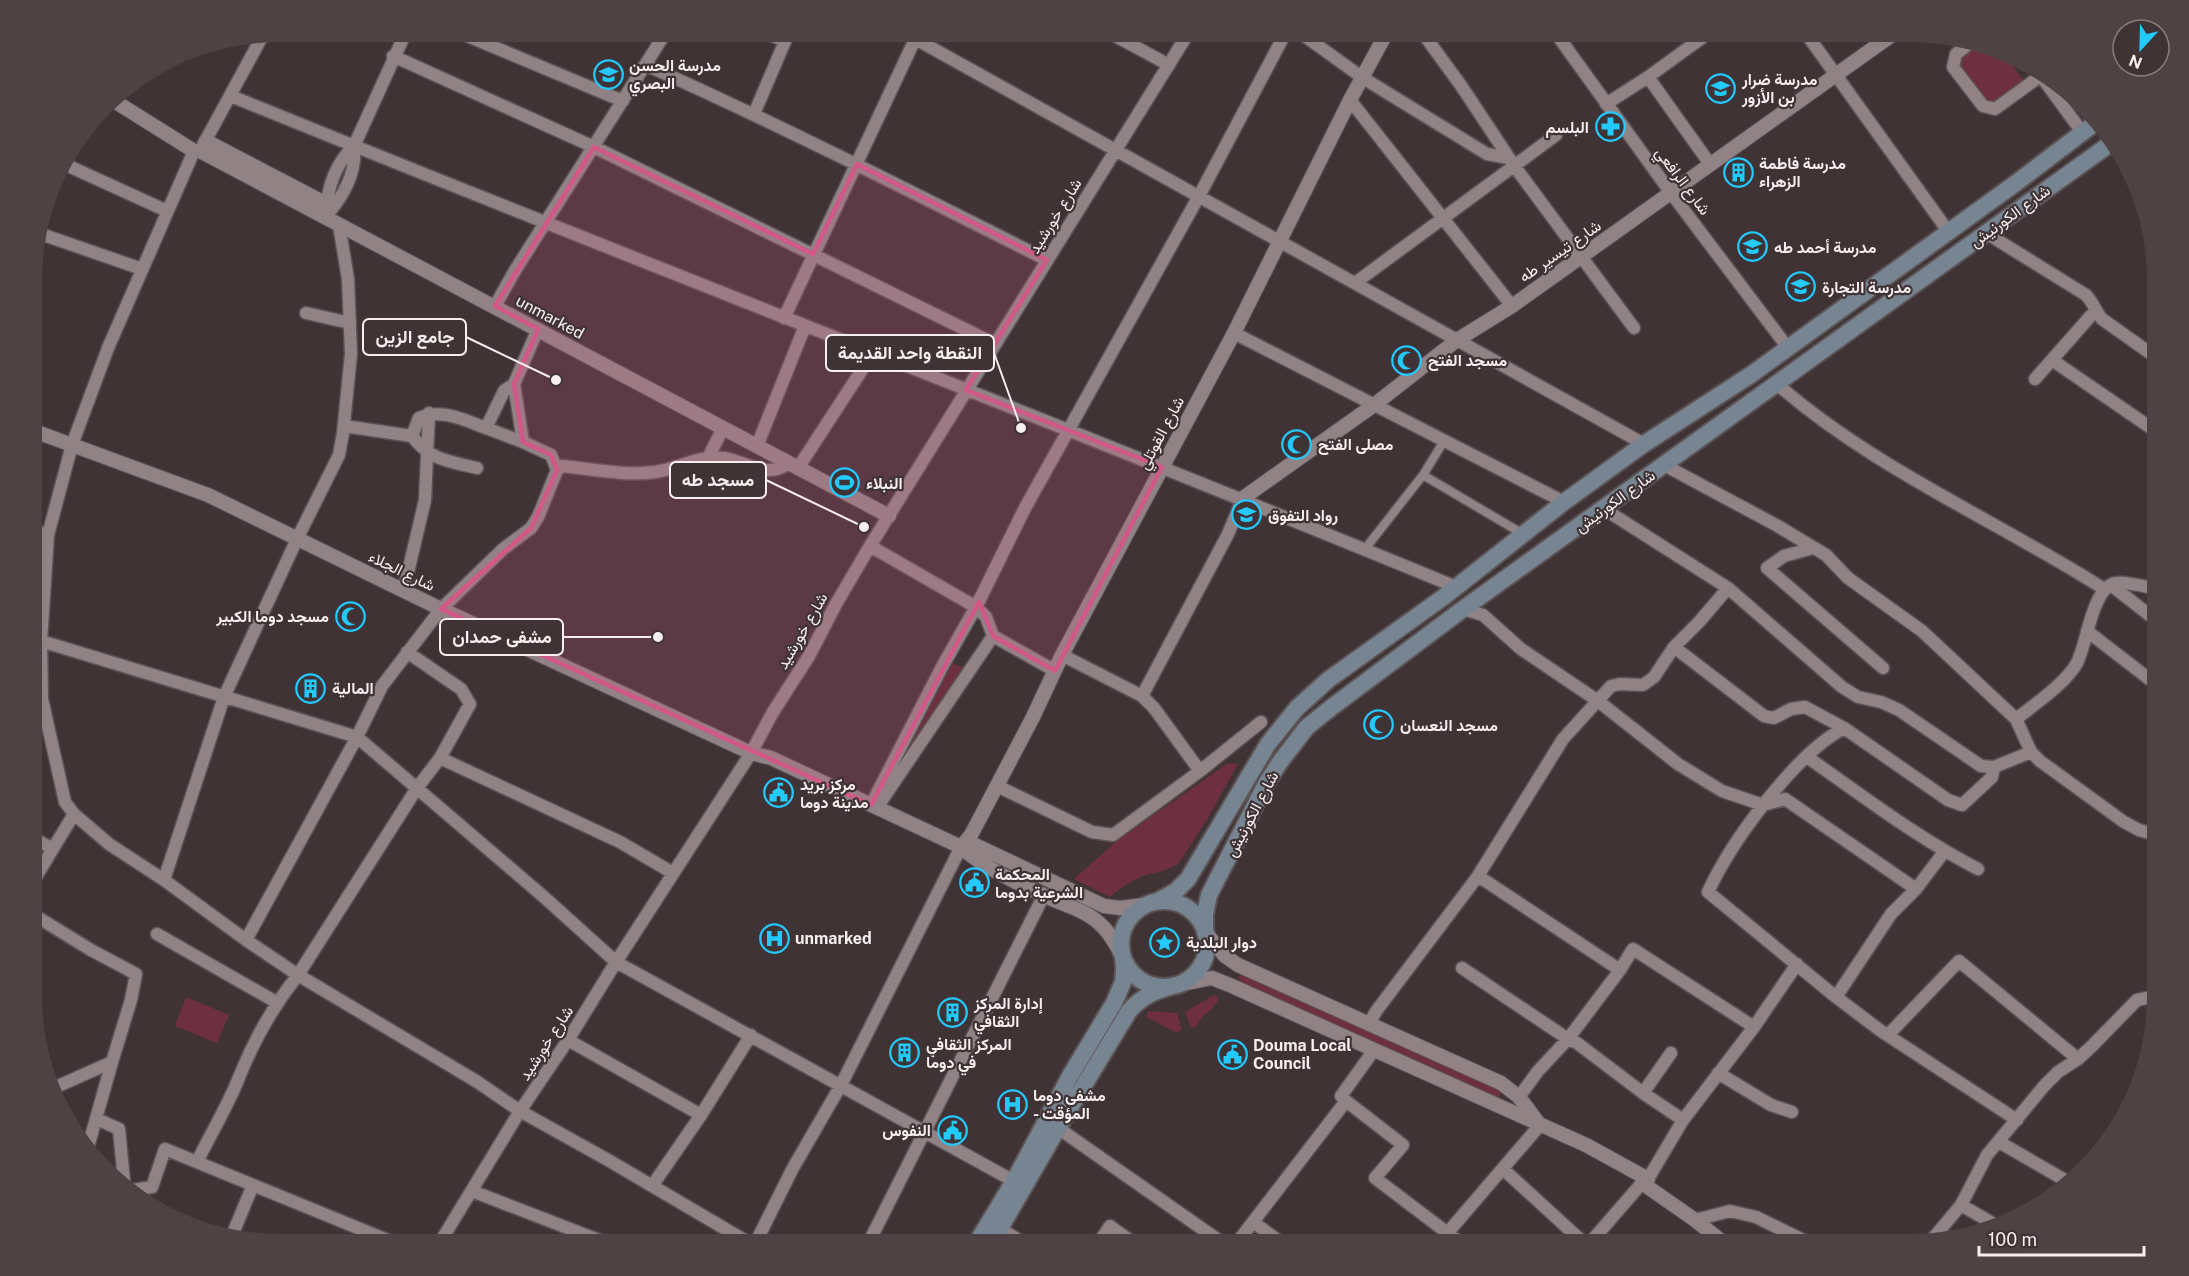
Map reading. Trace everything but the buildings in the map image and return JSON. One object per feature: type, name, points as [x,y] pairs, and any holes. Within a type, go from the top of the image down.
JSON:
[{"type":"main road","name":"شارع الكورنيش","points":[[1151,903],[1176,891],[1188,879],[1268,744],[1297,708],[1328,680],[1456,587],[1564,502],[1644,444],[1752,374],[2088,127]]},
{"type":"main road","name":"شارع الكورنيش","points":[[1205,932],[1205,914],[1209,895],[1267,782],[1307,727],[1463,609],[2106,147]]},
{"type":"main road","points":[[1537,522],[1554,544]]},
{"type":"main road","points":[[983,1234],[1019,1184],[1058,1128],[1129,1011],[1139,999],[1177,985],[1198,970],[1207,945],[1205,932],[1192,911],[1182,905],[1170,901],[1151,903],[1134,912],[1124,927],[1120,945],[1123,957],[1123,982],[1114,1003],[1070,1076],[1019,1184],[998,1234]]},
{"type":"main road","points":[[1123,957],[1129,969],[1138,979],[1150,985],[1164,987],[1177,985]]},
{"type":"main road","points":[[1070,1076],[1086,1083]]},
{"type":"street","points":[[325,217],[327,194],[342,158],[354,146],[401,42]]},
{"type":"street","points":[[482,42],[623,101]]},
{"type":"street","points":[[495,306],[660,42]]},
{"type":"street","points":[[754,114],[784,42]]},
{"type":"street","points":[[784,318],[914,42]]},
{"type":"street","points":[[929,42],[1280,242],[1644,444]]},
{"type":"street","points":[[1126,42],[1169,65]]},
{"type":"street","name":"شارع خورشيد","points":[[445,1234],[520,1111],[568,1040],[751,753],[773,712],[809,656],[870,546],[1183,42]]},
{"type":"street","points":[[874,806],[1024,508],[1199,196],[1281,42]]},
{"type":"street","points":[[1313,42],[1363,78],[1487,154],[1512,162]]},
{"type":"street","name":"شارع القوتلي","points":[[961,848],[971,835],[997,786],[1062,655],[1234,333],[1350,100],[1383,42]]},
{"type":"street","points":[[1429,42],[1512,162],[1634,328]]},
{"type":"street","name":"شارع الرافعي","points":[[1562,42],[1671,193],[1788,348]]},
{"type":"street","points":[[1606,104],[1648,77],[1688,42]]},
{"type":"street","points":[[1812,42],[1948,231]]},
{"type":"street","name":"شارع تيسير طه","points":[[1243,498],[1374,405],[1457,340],[1512,306],[1882,42]]},
{"type":"street","points":[[42,626],[48,535],[72,445],[108,348],[167,211],[259,43]]},
{"type":"street","points":[[1963,49],[1956,54],[1953,67],[1983,106],[1995,109],[2036,79]]},
{"type":"street","points":[[393,56],[594,147],[995,344]]},
{"type":"street","points":[[646,65],[857,164],[1047,260]]},
{"type":"street","points":[[1648,77],[1710,164]]},
{"type":"street","points":[[231,96],[784,318],[1243,498],[1456,587]]},
{"type":"street","points":[[2062,98],[2088,127]]},
{"type":"street","points":[[1350,100],[1512,306]]},
{"type":"street","name":"unmarked","points":[[120,104],[339,225],[889,516]]},
{"type":"street","points":[[1355,283],[1443,219],[1512,162],[1556,135]]},
{"type":"street","points":[[71,167],[167,211]]},
{"type":"street","points":[[164,880],[224,698],[297,539],[339,455],[351,354],[348,279],[339,225]]},
{"type":"street","points":[[1986,233],[2086,295],[2102,319],[2147,351]]},
{"type":"street","points":[[47,236],[142,269]]},
{"type":"street","points":[[2036,379],[2096,311]]},
{"type":"street","points":[[306,313],[350,322]]},
{"type":"street","points":[[757,446],[805,326]]},
{"type":"street","points":[[486,428],[504,392],[514,384],[538,329]]},
{"type":"street","points":[[1234,333],[1564,502]]},
{"type":"street","points":[[246,940],[357,738],[382,686],[441,609],[503,549],[531,528],[557,470],[562,466],[635,473],[652,472],[708,458],[724,458],[759,470],[771,471],[793,465],[873,353]]},
{"type":"street","points":[[2052,360],[2147,425]]},
{"type":"street","points":[[514,384],[523,442]]},
{"type":"street","points":[[1777,384],[1802,406],[1882,461],[2108,587],[2147,614]]},
{"type":"street","points":[[412,436],[419,418],[429,413],[443,414],[523,442],[551,455],[557,470]]},
{"type":"street","points":[[404,589],[425,500],[429,413]]},
{"type":"street","points":[[344,426],[412,436],[426,452],[444,461],[477,468]]},
{"type":"street","points":[[708,458],[723,428]]},
{"type":"street","name":"شارع الجلاء","points":[[42,434],[208,495],[441,609],[751,753],[771,758],[961,848]]},
{"type":"street","points":[[1365,549],[1423,475],[1444,441]]},
{"type":"street","points":[[1664,465],[1776,525],[1826,555],[1848,578],[1922,631],[2016,719],[2031,752],[2040,761],[2124,822],[2147,833]]},
{"type":"street","points":[[1423,475],[1523,534]]},
{"type":"street","points":[[1142,696],[1228,534],[1243,498]]},
{"type":"street","points":[[1605,509],[1728,588],[1842,687],[1858,697],[1881,702],[1899,710],[1981,766],[1994,767],[2031,752]]},
{"type":"street","points":[[42,533],[48,535]]},
{"type":"street","points":[[870,546],[976,607],[986,617],[993,636],[1055,671]]},
{"type":"street","points":[[1813,548],[1784,556],[1767,568],[1883,668]]},
{"type":"street","points":[[2016,719],[2067,676],[2077,663],[2087,631],[2108,587],[2116,583],[2147,588]]},
{"type":"street","points":[[1369,1023],[1478,876],[1563,739],[1611,686],[1643,685],[1654,677],[1674,647],[1728,588]]},
{"type":"street","points":[[1463,609],[1483,615],[1521,649],[1598,700],[1678,764],[1722,791],[1763,805],[1785,799],[1916,888]]},
{"type":"street","points":[[2087,631],[2147,677]]},
{"type":"street","points":[[874,806],[993,636]]},
{"type":"street","points":[[42,641],[357,738],[544,897],[616,962],[1019,1184]]},
{"type":"street","points":[[1674,647],[1764,716],[1774,718],[1791,709],[1805,707],[1844,728],[1948,800],[1962,805],[1992,777],[1994,767]]},
{"type":"street","points":[[197,1162],[241,1074],[249,1052],[276,1002],[298,975],[417,788],[440,759],[470,704],[461,689],[407,652]]},
{"type":"street","points":[[1062,655],[1142,696],[1154,708],[1200,771]]},
{"type":"street","points":[[42,713],[65,802],[74,814],[109,844],[298,975],[476,1081],[520,1111],[734,1234]]},
{"type":"street","points":[[997,786],[1092,832],[1113,835],[1200,771],[1261,722]]},
{"type":"street","points":[[1844,728],[1832,735],[1807,757],[1763,805],[1718,869],[1708,892],[1836,997],[1888,1035],[2017,1120]]},
{"type":"street","points":[[1807,757],[1944,852],[1978,869]]},
{"type":"street","points":[[440,759],[620,842],[673,873]]},
{"type":"street","points":[[42,866],[74,814]]},
{"type":"street","points":[[42,843],[52,848]]},
{"type":"street","points":[[961,848],[975,845],[1104,906],[1120,908],[1151,903]]},
{"type":"street","points":[[961,848],[973,858],[1092,917],[1101,924],[1123,957]]},
{"type":"street","points":[[760,1234],[793,1168],[841,1085],[961,848]]},
{"type":"street","points":[[1836,997],[1891,914],[1916,888],[1944,852]]},
{"type":"street","points":[[1478,876],[1620,970]]},
{"type":"street","points":[[873,1234],[1044,895]]},
{"type":"street","points":[[42,920],[136,974],[132,1000],[90,1140]]},
{"type":"street","points":[[1205,932],[1225,956],[1238,965],[1501,1083],[1520,1097],[1540,1125]]},
{"type":"street","points":[[157,934],[276,1002]]},
{"type":"street","points":[[1520,1097],[1538,1071],[1568,1039],[1634,949],[1754,1027]]},
{"type":"street","points":[[1888,1035],[1959,961],[2078,1059]]},
{"type":"street","points":[[1596,1234],[1645,1181],[1683,1120],[1754,1027],[1797,964]]},
{"type":"street","points":[[1461,968],[1577,1043],[1683,1120]]},
{"type":"street","points":[[1177,985],[1212,978],[1586,1145],[1645,1181],[1712,1234]]},
{"type":"street","points":[[1938,1232],[1961,1205],[1988,1155],[2028,1104],[2058,1072],[2078,1059],[2137,1000],[2147,998]]},
{"type":"street","points":[[652,1186],[701,1115],[751,1035]]},
{"type":"street","points":[[568,1040],[701,1115]]},
{"type":"street","points":[[1374,1050],[1341,1096],[1403,1145],[1375,1178],[1449,1233],[1540,1125]]},
{"type":"street","points":[[1643,1093],[1671,1053]]},
{"type":"street","points":[[60,1086],[112,1062]]},
{"type":"street","points":[[1718,1073],[1771,1105],[1792,1112]]},
{"type":"street","points":[[1244,1234],[1346,1101]]},
{"type":"street","points":[[97,1119],[119,1129],[123,1175]]},
{"type":"street","points":[[1058,1128],[1210,1234]]},
{"type":"street","points":[[1998,1142],[2062,1178]]},
{"type":"street","points":[[141,1189],[152,1187],[165,1149],[373,1234]]},
{"type":"street","points":[[1503,1169],[1576,1234]]},
{"type":"street","points":[[235,1229],[253,1185]]},
{"type":"street","points":[[472,1191],[583,1234]]},
{"type":"street","points":[[1961,1205],[1987,1220]]},
{"type":"street","points":[[1695,1220],[1730,1211],[1756,1217],[1791,1234]]},
{"type":"street","points":[[1253,1222],[1269,1234]]},
{"type":"street","points":[[1105,1234],[1110,1226],[1122,1234]]},
{"type":"street","points":[[1001,1229],[1009,1234]]},
{"type":"highlighted area","points":[[594,147],[813,254],[857,164],[1047,260],[966,390],[1162,467],[1055,671],[993,636],[979,602],[871,805],[441,609],[531,528],[557,470],[551,455],[523,442],[514,384],[538,329],[495,306]]},
{"type":"shaded area","points":[[1971,50],[2014,67],[2023,80],[1989,105],[1956,61]]},
{"type":"shaded area","points":[[953,663],[966,670],[908,756],[903,753]]},
{"type":"shaded area","points":[[1228,763],[1238,764],[1208,818],[1179,863],[1167,870],[1143,876],[1110,897],[1074,879],[1118,840]]},
{"type":"shaded area","points":[[1241,973],[1503,1088],[1499,1099],[1250,988],[1238,978]]},
{"type":"shaded area","points":[[1214,995],[1219,998],[1216,1003],[1196,1027],[1191,1028],[1185,1012]]},
{"type":"shaded area","points":[[186,997],[229,1015],[217,1043],[175,1026]]},
{"type":"shaded area","points":[[1148,1011],[1177,1013],[1182,1030],[1177,1033],[1146,1017]]},
{"type":"place","name":"مدرسة الحسن البصري","points":[[608,74]]},
{"type":"place","name":"مدرسة ضرار بن الأزور","points":[[1721,88]]},
{"type":"place","name":"البلسم","points":[[1610,127]]},
{"type":"place","name":"مدرسة فاطمة الزهراء","points":[[1738,172]]},
{"type":"place","name":"مدرسة أحمد طه","points":[[1753,247]]},
{"type":"place","name":"مدرسة التجارة","points":[[1801,287]]},
{"type":"place","name":"مسجد الفتح","points":[[1407,360]]},
{"type":"place","name":"جامع الزين","points":[[556,380]]},
{"type":"place","name":"النقطة واحد القديمة","points":[[1021,428]]},
{"type":"place","name":"مصلى الفتح","points":[[1297,444]]},
{"type":"place","name":"النبلاء","points":[[845,483]]},
{"type":"place","name":"رواد التفوق","points":[[1247,515]]},
{"type":"place","name":"مسجد طه","points":[[864,527]]},
{"type":"place","name":"مسجد دوما الكبير","points":[[350,616]]},
{"type":"place","name":"مشفى حمدان","points":[[658,637]]},
{"type":"place","name":"المالية","points":[[311,688]]},
{"type":"place","name":"مسجد النعسان","points":[[1379,725]]},
{"type":"place","name":"مركز بريد مدينة دوما","points":[[779,793]]},
{"type":"place","name":"المحكمة الشرعية بدوما","points":[[974,883]]},
{"type":"place","name":"unmarked","points":[[774,938]]},
{"type":"place","name":"دوار البلدية","points":[[1165,942]]},
{"type":"place","name":"إدارة المركز الثقافي","points":[[953,1012]]},
{"type":"place","name":"المركز الثقافي في دوما","points":[[905,1053]]},
{"type":"place","name":"Douma Local Council","points":[[1232,1054]]},
{"type":"place","name":"مشفى دوما - المؤقت","points":[[1012,1104]]},
{"type":"place","name":"النفوس","points":[[952,1130]]}]
